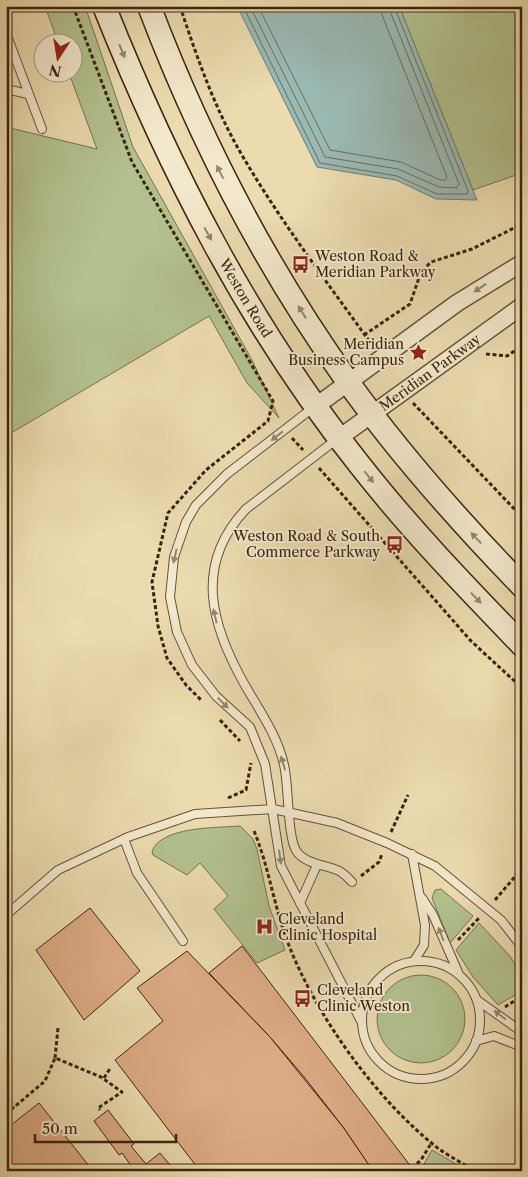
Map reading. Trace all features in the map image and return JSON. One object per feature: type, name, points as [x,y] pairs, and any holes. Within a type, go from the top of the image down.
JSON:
[{"type":"main road","name":"Weston Road","points":[[104,6],[147,112],[204,226],[253,312],[339,438],[412,529],[522,645]]},
{"type":"main road","points":[[149,6],[175,76],[228,187],[265,253],[348,382],[371,414],[426,482],[522,586]]},
{"type":"street","points":[[316,406],[457,303],[522,262]]},
{"type":"street","name":"Meridian Parkway","points":[[339,438],[403,389],[522,306]]},
{"type":"lane","points":[[6,33],[42,129]]},
{"type":"lane","points":[[6,89],[28,94]]},
{"type":"lane","points":[[316,406],[227,474],[196,505],[179,539],[170,578],[173,616],[184,652],[203,682],[233,713],[250,726],[265,764],[281,866],[361,1021],[365,1040],[374,1057],[389,1069],[406,1077],[426,1079],[444,1074],[461,1064],[476,1041],[480,1027],[477,1000]]},
{"type":"lane","points":[[339,438],[246,508],[234,522],[220,547],[212,580],[212,598],[220,634],[246,686],[264,716],[284,764],[292,838],[297,852],[317,866],[339,871],[352,882]]},
{"type":"lane","points":[[6,915],[58,870],[124,839],[196,814],[273,809],[290,811],[337,823],[412,854],[452,877],[501,920],[522,947]]},
{"type":"lane","points":[[124,839],[137,872],[183,941]]},
{"type":"lane","points":[[412,854],[425,925],[424,945],[414,961]]},
{"type":"lane","points":[[300,904],[317,866]]},
{"type":"lane","points":[[419,894],[433,915],[460,976],[477,1000],[522,1032]]},
{"type":"lane","points":[[361,1021],[364,1002],[373,985],[386,971],[399,964],[414,961],[430,961],[446,966],[460,976]]},
{"type":"lane","points":[[476,1041],[494,1036],[522,1046]]},
{"type":"path","points":[[74,6],[132,162],[272,401],[268,421],[206,470],[168,513],[152,582],[158,626],[168,658],[186,685],[206,706]]},
{"type":"path","points":[[180,6],[210,88],[239,150],[286,222],[381,358]]},
{"type":"path","points":[[364,334],[410,304],[421,272],[431,262],[472,249],[522,224]]},
{"type":"path","points":[[479,358],[486,354],[507,356],[522,346]]},
{"type":"path","points":[[403,389],[416,407],[522,517]]},
{"type":"path","points":[[416,407],[423,401]]},
{"type":"path","points":[[270,414],[471,641],[522,688]]},
{"type":"path","points":[[220,719],[244,745]]},
{"type":"path","points":[[223,799],[246,790],[252,761]]},
{"type":"path","points":[[496,1012],[522,996]]},
{"type":"path","points":[[6,1114],[45,1081],[55,1058],[58,1028]]},
{"type":"path","points":[[55,1058],[104,1078],[122,1092],[98,1108],[100,1110]]},
{"type":"path","points":[[104,1078],[110,1067]]},
{"type":"path","points":[[6,1096],[14,1107]]},
{"type":"path","points":[[412,1168],[421,1160],[432,1142]]},
{"type":"green space","points":[[45,6],[85,6],[133,147],[252,360],[279,418],[247,383],[209,316],[6,436],[6,127],[97,149],[72,82],[82,82],[82,32],[54,32]]},
{"type":"green space","points":[[399,6],[522,6],[522,173],[473,190]]},
{"type":"green space","points":[[240,826],[253,839],[257,849],[269,906],[285,950],[257,963],[214,909],[228,896],[200,863],[187,875],[153,855],[152,851],[158,843],[178,833],[205,828]]},
{"type":"green space","points":[[441,889],[473,916],[450,943],[432,898],[435,890]]},
{"type":"green space","points":[[479,923],[510,956],[522,976],[522,991],[498,1005],[473,977],[456,950]]},
{"type":"green space","points":[[421,975],[438,979],[452,988],[461,1002],[465,1019],[461,1036],[452,1050],[438,1059],[421,1063],[404,1059],[390,1050],[381,1036],[377,1019],[381,1002],[390,988],[404,979]]},
{"type":"green space","points":[[432,1150],[468,1171],[429,1171],[424,1164]]},
{"type":"water","points":[[237,6],[399,6],[477,200],[436,199],[396,180],[317,167]]},
{"type":"building","points":[[90,908],[140,971],[84,1020],[36,950]]},
{"type":"building","points":[[242,946],[415,1171],[373,1171],[343,1127],[305,1078],[270,1037],[209,973]]},
{"type":"building","points":[[187,951],[270,1037],[343,1127],[373,1171],[200,1171],[115,1060],[163,1021],[137,988]]},
{"type":"building","points":[[39,1103],[93,1171],[6,1171],[6,1129]]},
{"type":"building","points":[[108,1110],[134,1144],[131,1146],[146,1164],[160,1153],[175,1171],[135,1171],[122,1153],[119,1155],[94,1121]]},
{"type":"place","name":"Weston Road & Meridian Parkway","points":[[301,264]]},
{"type":"place","name":"Meridian Business Campus","points":[[418,352]]},
{"type":"place","name":"Weston Road & South Commerce Parkway","points":[[394,544]]},
{"type":"place","name":"Cleveland Clinic Hospital","points":[[264,927]]},
{"type":"place","name":"Cleveland Clinic Weston","points":[[303,998]]}]
